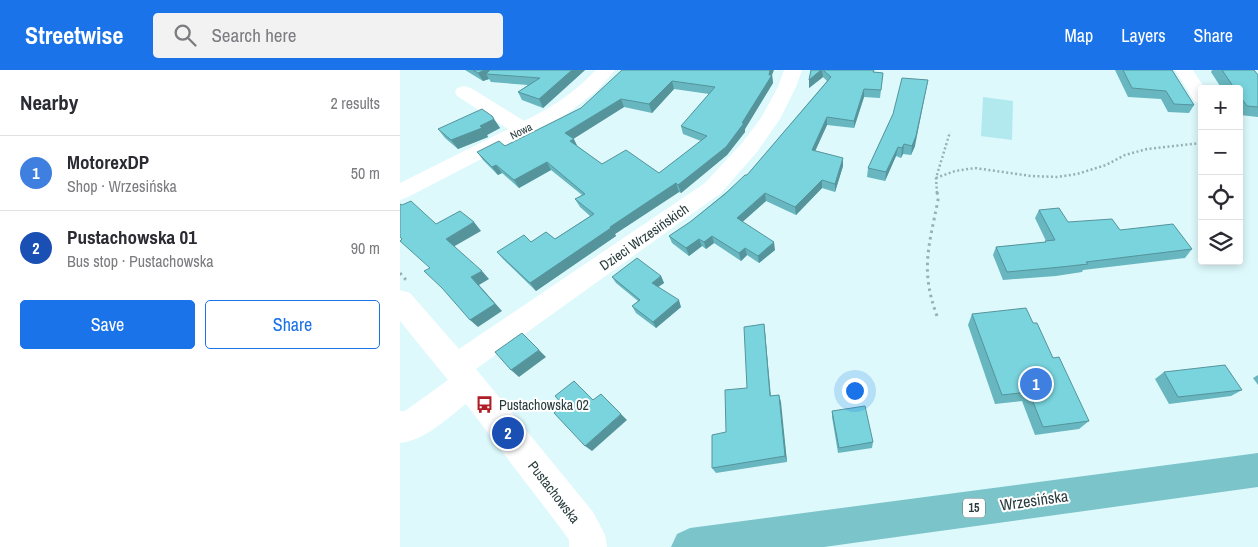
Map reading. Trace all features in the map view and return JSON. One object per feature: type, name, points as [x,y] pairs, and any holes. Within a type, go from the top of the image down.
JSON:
[{"type":"main road","name":"Wrzesińska","points":[[690,547],[1258,470]]},
{"type":"street","name":"Nowa","points":[[400,192],[556,113],[591,86],[606,70]]},
{"type":"street","name":"Dzieci Wrzesińskich","points":[[400,427],[411,426],[462,376],[713,188],[736,164],[767,126],[789,84],[793,70]]},
{"type":"street","points":[[1184,70],[1198,92]]},
{"type":"street","points":[[464,92],[524,130]]},
{"type":"street","name":"Pustachowska","points":[[404,312],[462,376],[575,518],[584,530],[588,547]]},
{"type":"path","points":[[936,316],[928,294],[926,260],[938,200],[936,178],[950,132]]},
{"type":"path","points":[[936,178],[955,171],[975,168],[1031,176],[1077,174],[1106,165],[1125,155],[1148,149],[1198,143]]},
{"type":"shaded area","points":[[983,97],[1013,101],[1012,140],[981,136]]},
{"type":"building","points":[[473,70],[485,70],[478,73]]},
{"type":"building","points":[[490,70],[572,70],[539,99],[518,92],[540,78],[486,74]]},
{"type":"building","points":[[622,70],[770,70],[769,75],[772,75],[742,123],[744,123],[726,147],[678,185],[676,183],[530,283],[497,252],[524,235],[531,242],[546,232],[555,239],[594,214],[575,199],[585,194],[547,162],[514,180],[496,165],[492,167],[477,152],[499,141],[505,146],[581,108]],"holes":[[[672,81],[715,87],[681,126],[707,136],[659,173],[626,150],[602,164],[570,141],[574,139],[565,133],[621,99],[649,104]]]},
{"type":"building","points":[[811,70],[821,70],[809,80]]},
{"type":"building","points":[[823,70],[874,70],[873,72],[883,73],[881,90],[864,89],[854,121],[827,117],[812,150],[843,158],[835,184],[822,180],[795,207],[765,193],[737,218],[774,242],[758,256],[745,248],[739,253],[712,236],[704,242],[699,239],[686,248],[669,236],[690,222],[747,175],[831,77]]},
{"type":"building","points":[[1123,70],[1172,70],[1194,105],[1174,104],[1166,91],[1132,88]]},
{"type":"building","points":[[1222,70],[1254,70],[1258,75],[1258,107],[1247,106],[1243,100],[1243,85],[1232,85]]},
{"type":"building","points":[[902,78],[928,80],[916,136],[912,146],[904,144],[902,148],[898,147],[886,172],[868,168],[893,114]]},
{"type":"building","points":[[482,109],[494,119],[480,126],[482,128],[451,140],[438,129]]},
{"type":"building","points":[[411,201],[436,224],[460,211],[474,222],[446,239],[482,271],[471,277],[495,304],[470,320],[424,271],[430,268],[400,241],[402,239],[400,237],[400,204]]},
{"type":"building","points":[[1059,208],[1068,222],[1112,219],[1120,230],[1173,224],[1192,249],[1086,262],[1088,264],[1007,272],[996,247],[1055,240],[1039,210]]},
{"type":"building","points":[[637,258],[661,276],[652,283],[679,300],[653,322],[632,306],[640,300],[612,277]]},
{"type":"building","points":[[1026,308],[1033,323],[1037,323],[1053,358],[1059,357],[1089,421],[1043,427],[1029,392],[1002,395],[972,314]]},
{"type":"building","points":[[764,324],[770,396],[779,395],[785,456],[712,468],[712,435],[726,432],[725,390],[747,388],[744,327]]},
{"type":"building","points":[[522,333],[539,350],[511,370],[495,352]]},
{"type":"building","points":[[1225,365],[1242,390],[1178,397],[1164,372]]},
{"type":"building","points":[[574,381],[593,400],[601,394],[621,414],[585,446],[554,413],[563,405],[555,396]]},
{"type":"building","points":[[865,406],[873,442],[839,448],[832,411]]},
{"type":"place","name":"MotorexDP","points":[[1036,384]]},
{"type":"place","name":"Pustachowska 02","points":[[485,405]]},
{"type":"place","name":"Pustachowska 01","points":[[508,433]]}]
